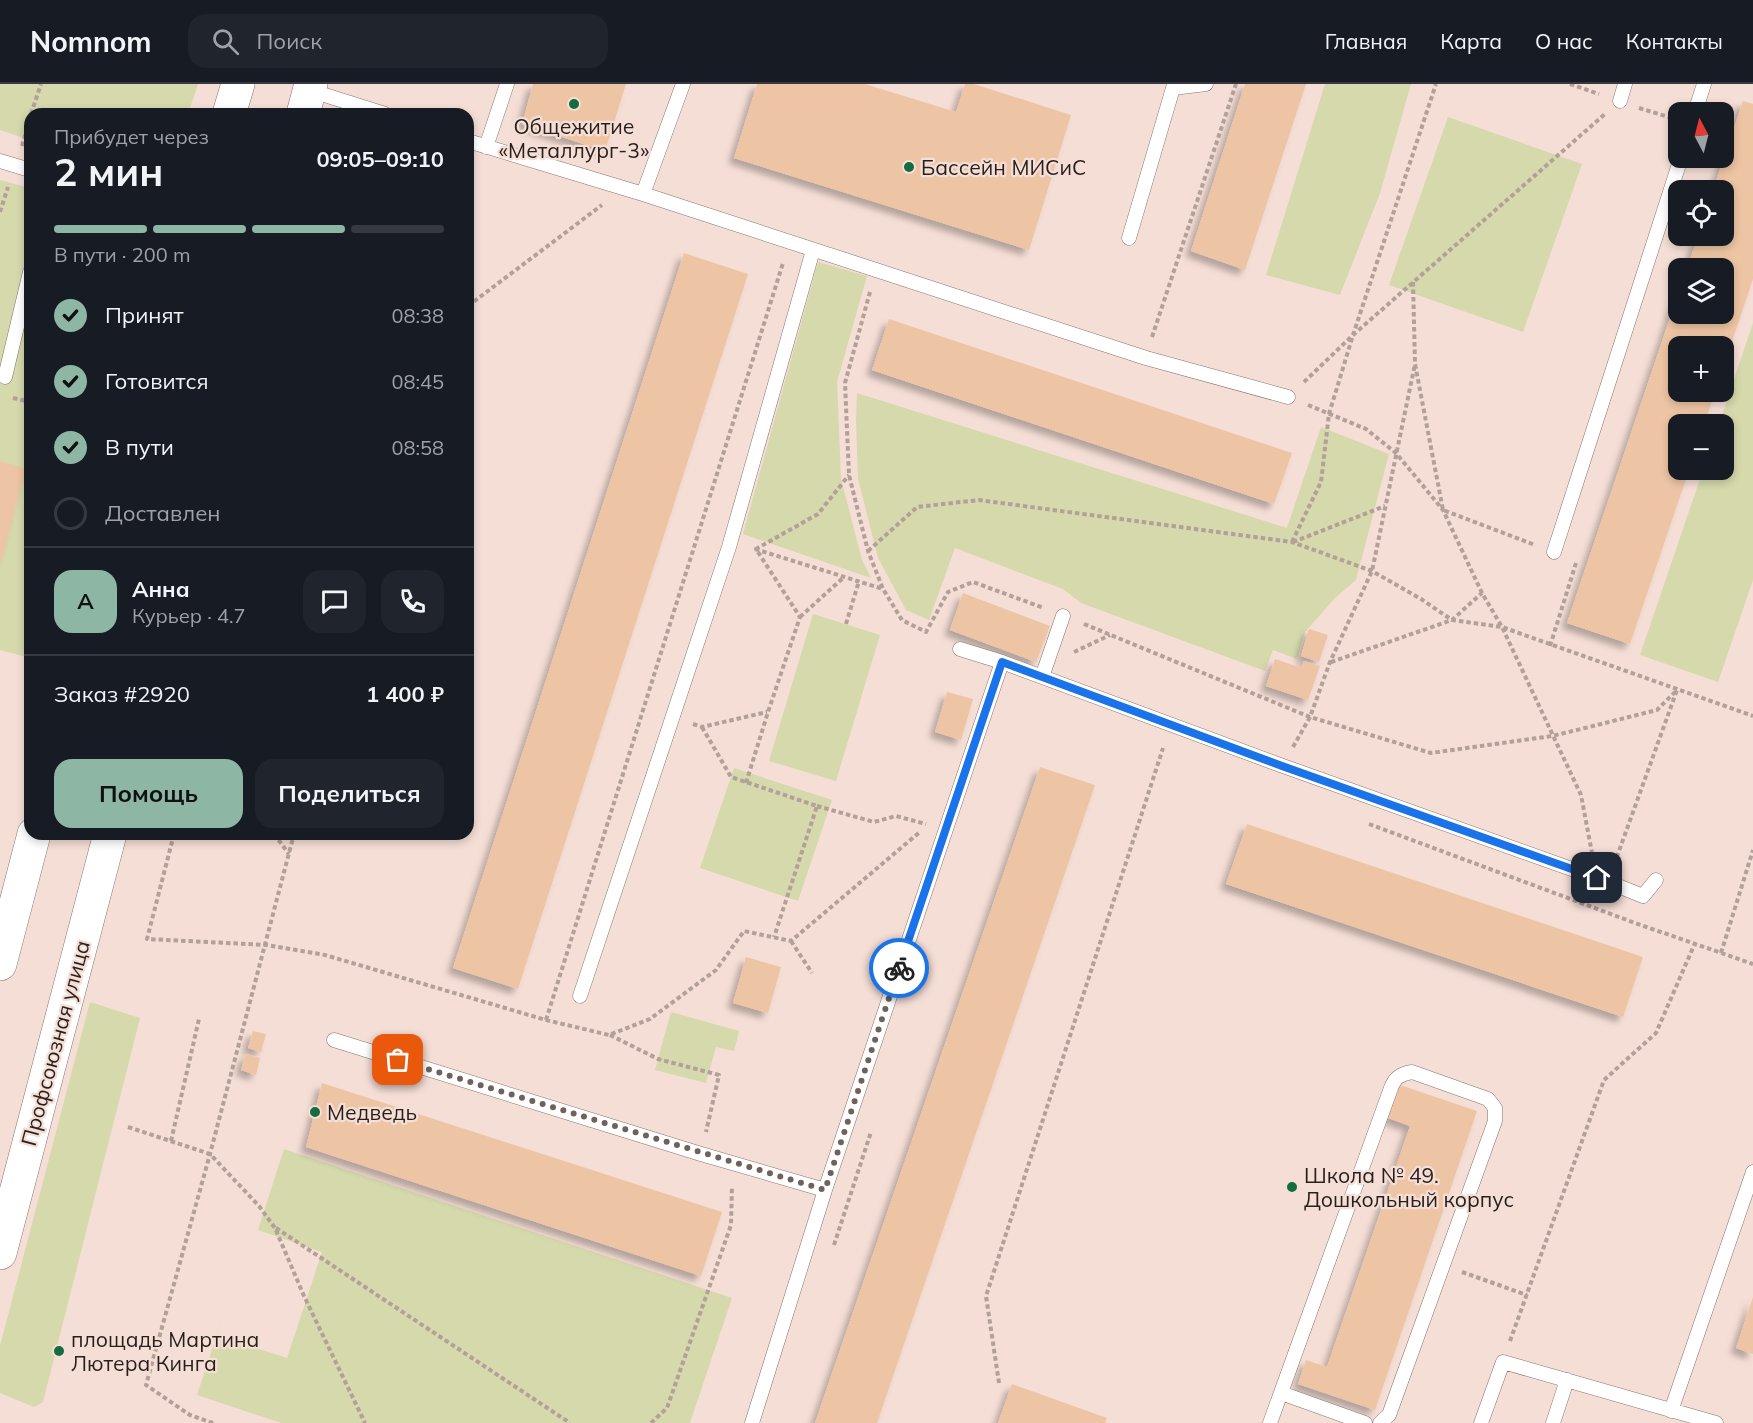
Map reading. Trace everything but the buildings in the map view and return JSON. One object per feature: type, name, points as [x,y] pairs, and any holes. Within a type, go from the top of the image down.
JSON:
[{"type":"main road","points":[[231,108],[238,84]]},
{"type":"main road","points":[[0,964],[32,840]]},
{"type":"main road","name":"Профсоюзная улица","points":[[0,1253],[108,840]]},
{"type":"lane","points":[[486,147],[507,84]]},
{"type":"lane","points":[[643,194],[683,84]]},
{"type":"lane","points":[[1129,238],[1173,88],[1206,84]]},
{"type":"lane","points":[[1620,101],[1625,84]]},
{"type":"lane","points":[[1698,102],[1704,84]]},
{"type":"lane","points":[[308,96],[359,108]]},
{"type":"lane","points":[[474,143],[643,194],[1146,358],[1288,397]]},
{"type":"lane","points":[[0,161],[24,168]]},
{"type":"lane","points":[[1554,552],[1677,168]]},
{"type":"lane","points":[[580,996],[729,547],[813,250]]},
{"type":"lane","points":[[5,377],[24,297]]},
{"type":"lane","points":[[1042,677],[1063,616]]},
{"type":"lane","points":[[960,649],[1002,662],[1643,896],[1656,880]]},
{"type":"lane","points":[[752,1423],[825,1190],[1002,662]]},
{"type":"lane","points":[[334,1040],[825,1190]]},
{"type":"lane","points":[[1270,1423],[1390,1088],[1394,1080],[1402,1074],[1412,1072],[1488,1100],[1495,1108],[1495,1121],[1389,1415],[1385,1421],[1380,1423]]},
{"type":"lane","points":[[1671,1411],[1753,1172]]},
{"type":"lane","points":[[1481,1423],[1503,1362],[1716,1423]]},
{"type":"lane","points":[[1553,1423],[1567,1380]]},
{"type":"lane","points":[[1281,1394],[1365,1423]]},
{"type":"path","points":[[34,108],[41,84]]},
{"type":"path","points":[[1157,318],[1189,231],[1236,84]]},
{"type":"path","points":[[1292,542],[1321,482],[1329,414],[1436,84]]},
{"type":"path","points":[[1570,84],[1668,118]]},
{"type":"path","points":[[1577,560],[1443,510],[1396,453],[1366,429],[1288,397],[1413,282],[1620,101]]},
{"type":"path","points":[[474,301],[623,189]]},
{"type":"path","points":[[546,1020],[789,242]]},
{"type":"path","points":[[876,271],[845,383],[849,475],[868,552],[883,589],[902,620],[926,632],[948,592],[973,582],[1063,616],[1310,717],[1431,753],[1552,736],[1657,710],[1677,690]]},
{"type":"path","points":[[1413,282],[1415,364],[1443,510],[1482,593],[1502,627],[1581,795],[1602,880]]},
{"type":"path","points":[[1282,766],[1310,717],[1330,662],[1372,571],[1415,364]]},
{"type":"path","points":[[756,549],[818,514],[849,475]]},
{"type":"path","points":[[868,552],[917,507],[979,500],[1292,542],[1372,571],[1452,620],[1502,627],[1753,716]]},
{"type":"path","points":[[1292,542],[1385,506]]},
{"type":"path","points":[[729,547],[756,549],[883,589]]},
{"type":"path","points":[[756,549],[800,617]]},
{"type":"path","points":[[746,783],[800,617],[844,576]]},
{"type":"path","points":[[846,624],[859,581]]},
{"type":"path","points":[[1330,662],[1452,620],[1482,593]]},
{"type":"path","points":[[1602,880],[1677,690]]},
{"type":"path","points":[[768,711],[702,727],[731,777],[817,806],[874,822],[896,816],[928,825]]},
{"type":"path","points":[[999,1383],[986,1296],[1163,748]]},
{"type":"path","points":[[774,938],[817,806]]},
{"type":"path","points":[[147,939],[172,840]]},
{"type":"path","points":[[278,840],[289,855]]},
{"type":"path","points":[[213,1423],[190,1415],[146,1385],[210,1154],[293,840]]},
{"type":"path","points":[[1721,953],[1753,850]]},
{"type":"path","points":[[791,941],[812,973]]},
{"type":"path","points":[[1503,1362],[1604,1080],[1656,1033],[1695,943]]},
{"type":"path","points":[[171,1141],[200,1019]]},
{"type":"path","points":[[609,1035],[658,1059],[719,1075],[701,1154]]},
{"type":"path","points":[[128,1127],[210,1154],[259,1206],[275,1228],[304,1296],[365,1423]]},
{"type":"path","points":[[651,1423],[667,1408],[731,1225],[733,1178]]},
{"type":"path","points":[[275,1228],[570,1423]]},
{"type":"path","points":[[1443,1265],[1527,1295]]},
{"type":"green space","points":[[0,84],[198,84],[190,108],[24,108],[24,138],[0,130]]},
{"type":"green space","points":[[1325,84],[1411,84],[1380,193],[1340,295],[1266,275]]},
{"type":"green space","points":[[1448,117],[1582,164],[1523,332],[1389,285]]},
{"type":"green space","points":[[0,180],[24,186],[24,656],[0,650]]},
{"type":"green space","points":[[818,262],[867,276],[837,382],[841,479],[862,560],[871,578],[743,534]]},
{"type":"green space","points":[[1753,323],[1753,580],[1718,682],[1640,655],[1700,480],[1734,480],[1734,414],[1722,414],[1726,402],[1734,402],[1734,379]]},
{"type":"green space","points":[[857,393],[1287,528],[1321,427],[1389,454],[1356,580],[1335,598],[1305,632],[1297,659],[1273,650],[1265,671],[1081,603],[1063,589],[955,548],[929,620],[906,610],[878,558],[858,479]]},
{"type":"green space","points":[[813,614],[880,635],[836,781],[769,761]]},
{"type":"green space","points":[[734,768],[832,800],[798,901],[700,868]]},
{"type":"green space","points":[[90,1002],[140,1018],[43,1402],[34,1407],[0,1393],[0,1346]]},
{"type":"green space","points":[[671,1012],[739,1031],[734,1051],[716,1047],[706,1083],[655,1070]]},
{"type":"green space","points":[[284,1149],[732,1298],[690,1423],[281,1423],[197,1395],[230,1295],[217,1335],[287,1358],[322,1252],[258,1230]]},
{"type":"way so far","points":[[398,1060],[825,1190],[899,968]]},
{"type":"place","name":"Общежитие «Металлург-3»","points":[[574,104]]},
{"type":"place","name":"Бассейн МИСиС","points":[[909,167]]},
{"type":"place","name":"Медведь","points":[[315,1112]]},
{"type":"place","name":"Школа № 49. Дошкольный корпус","points":[[1292,1187]]},
{"type":"place","name":"площадь Мартина Лютера Кинга","points":[[59,1351]]},
{"type":"route","points":[[899,968],[1002,662],[1282,766],[1597,878]]}]
